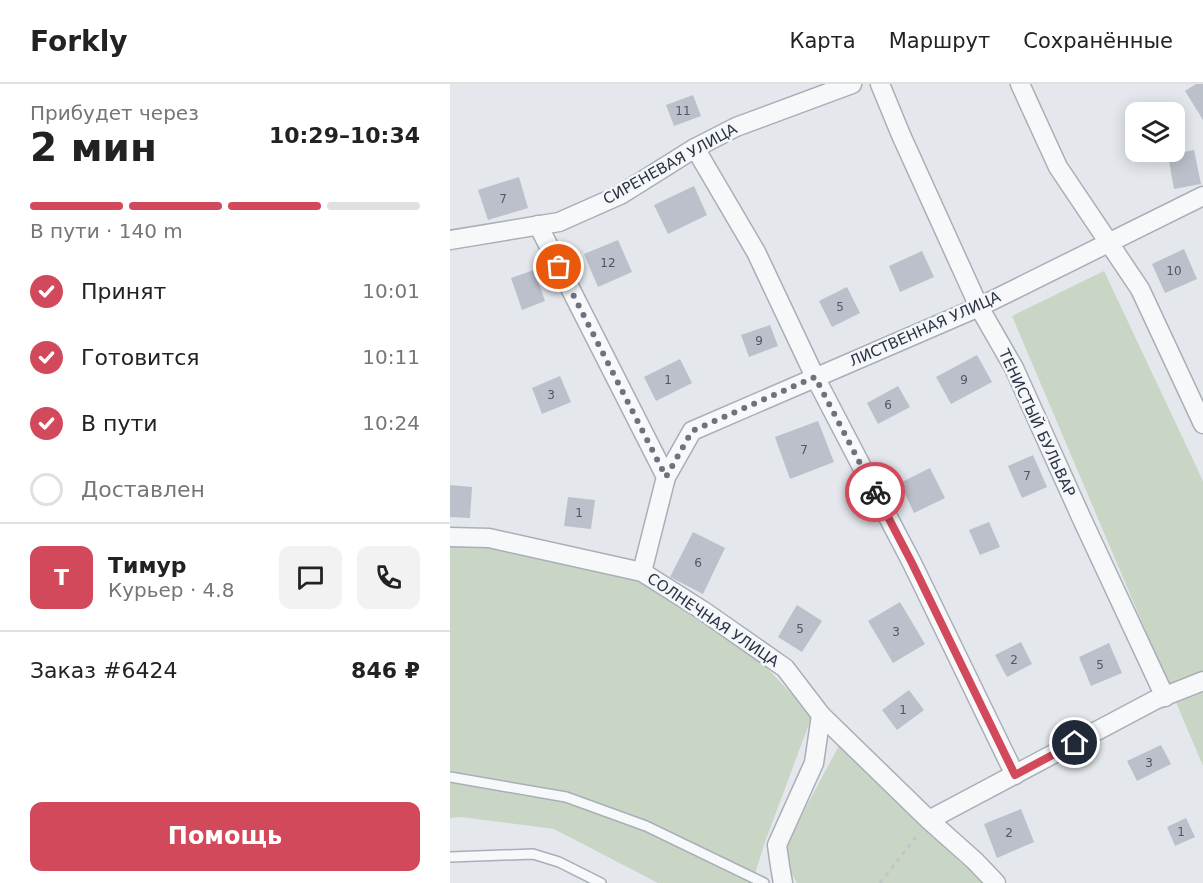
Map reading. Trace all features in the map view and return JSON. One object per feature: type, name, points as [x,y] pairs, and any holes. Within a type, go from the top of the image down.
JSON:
[{"type":"street","name":"СИРЕНЕВАЯ УЛИЦА","points":[[450,240],[559,222],[620,195],[695,148],[736,127],[852,84]]},
{"type":"street","name":"ТЕНИСТЫЙ БУЛЬВАР","points":[[880,84],[980,307],[1014,368],[1165,697]]},
{"type":"street","points":[[1020,84],[1058,167],[1140,289],[1203,424]]},
{"type":"street","points":[[695,148],[756,252],[815,377],[912,563],[1015,775]]},
{"type":"street","name":"ЛИСТВЕННАЯ УЛИЦА","points":[[642,572],[666,477],[692,431],[980,307],[1203,196]]},
{"type":"street","points":[[538,225],[666,477]]},
{"type":"street","name":"СОЛНЕЧНАЯ УЛИЦА","points":[[450,537],[489,538],[642,572],[702,610],[785,668],[820,715],[996,883]]},
{"type":"street","points":[[929,820],[1165,697],[1203,681]]},
{"type":"street","points":[[783,883],[777,844],[814,764],[820,715]]},
{"type":"lane","points":[[450,777],[566,797],[646,826],[764,883]]},
{"type":"lane","points":[[450,857],[533,855],[559,862],[601,883]]},
{"type":"path","points":[[880,883],[929,820]]},
{"type":"green space","points":[[1104,271],[1203,481],[1203,766],[1012,316]]},
{"type":"green space","points":[[480,545],[630,575],[755,655],[812,716],[752,883],[658,883],[554,829],[461,817],[450,818],[450,546]]},
{"type":"green space","points":[[840,744],[961,863],[988,883],[797,883],[788,867],[787,842]]},
{"type":"building","points":[[1196,84],[1203,84],[1203,120],[1185,91]]},
{"type":"building","points":[[693,95],[701,116],[674,126],[666,105]]},
{"type":"building","points":[[1194,150],[1201,184],[1174,189],[1169,162],[1185,162],[1185,152]]},
{"type":"building","points":[[519,177],[528,208],[488,220],[478,190]]},
{"type":"building","points":[[694,186],[707,215],[668,234],[654,205]]},
{"type":"building","points":[[618,240],[632,272],[598,287],[584,254]]},
{"type":"building","points":[[1184,249],[1197,279],[1165,293],[1152,264]]},
{"type":"building","points":[[922,251],[934,277],[900,292],[889,266]]},
{"type":"building","points":[[534,270],[545,301],[522,310],[511,278]]},
{"type":"building","points":[[847,287],[860,313],[832,327],[819,301]]},
{"type":"building","points":[[770,325],[778,346],[749,357],[741,335]]},
{"type":"building","points":[[977,355],[992,382],[951,404],[936,377]]},
{"type":"building","points":[[680,359],[692,383],[656,401],[644,377]]},
{"type":"building","points":[[560,376],[571,402],[542,414],[532,388]]},
{"type":"building","points":[[898,386],[910,407],[878,424],[867,403]]},
{"type":"building","points":[[818,421],[834,462],[790,479],[775,437]]},
{"type":"building","points":[[1033,455],[1047,487],[1022,498],[1008,466]]},
{"type":"building","points":[[930,468],[945,498],[914,513],[900,483]]},
{"type":"building","points":[[450,485],[472,487],[470,518],[450,517]]},
{"type":"building","points":[[568,497],[595,500],[591,529],[564,526]]},
{"type":"building","points":[[989,522],[1000,547],[980,555],[969,530]]},
{"type":"building","points":[[693,532],[725,548],[703,594],[670,577]]},
{"type":"building","points":[[900,602],[925,644],[893,663],[868,621]]},
{"type":"building","points":[[797,605],[822,621],[802,652],[778,637]]},
{"type":"building","points":[[1021,642],[1032,664],[1007,677],[995,655]]},
{"type":"building","points":[[1109,643],[1122,673],[1091,686],[1079,657]]},
{"type":"building","points":[[909,690],[924,710],[897,730],[882,710]]},
{"type":"building","points":[[1161,745],[1171,764],[1137,781],[1127,761]]},
{"type":"building","points":[[1021,809],[1034,842],[997,858],[984,824]]},
{"type":"building","points":[[1186,818],[1195,837],[1175,846],[1167,827]]},
{"type":"way so far","points":[[559,267],[666,477],[692,431],[815,377],[875,492]]},
{"type":"route","points":[[875,492],[1015,775],[1075,743]]}]
